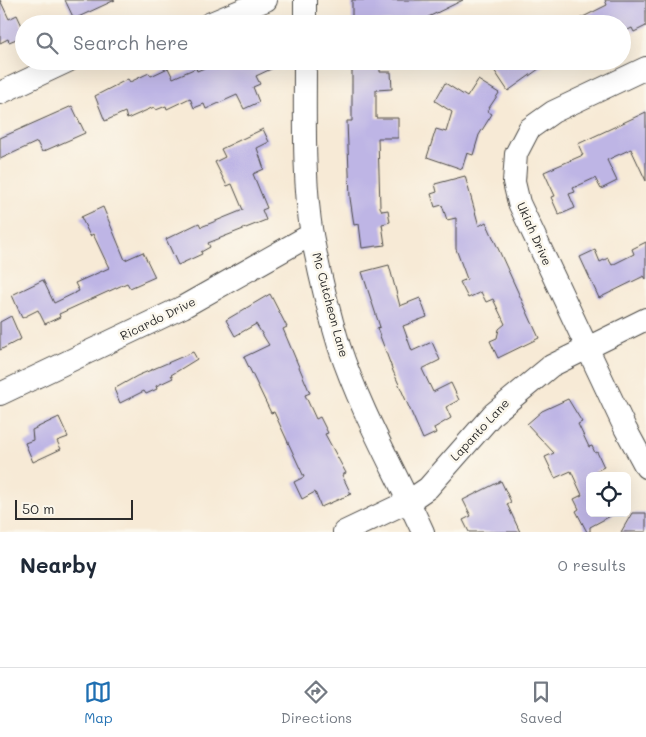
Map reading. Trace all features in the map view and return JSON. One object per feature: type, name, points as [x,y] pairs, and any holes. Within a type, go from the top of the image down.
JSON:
[{"type":"street","points":[[230,15],[266,0]]},
{"type":"street","points":[[305,0],[305,15]]},
{"type":"street","name":"Ukiah Drive","points":[[646,68],[553,112],[529,129],[516,154],[514,182],[519,203],[646,467]]},
{"type":"street","points":[[0,93],[49,70]]},
{"type":"street","name":"Mc Cutcheon Lane","points":[[305,70],[307,168],[312,234],[339,346],[366,413],[423,532]]},
{"type":"street","name":"Ricardo Drive","points":[[0,394],[183,307],[312,234]]},
{"type":"street","name":"Lapanto Lane","points":[[344,532],[409,501],[428,488],[493,414],[518,391],[551,366],[646,319]]},
{"type":"building","points":[[0,0],[9,19],[15,16],[15,40],[9,42],[8,39],[0,43]]},
{"type":"building","points":[[65,0],[115,0],[83,15],[72,15]]},
{"type":"building","points":[[352,0],[463,0],[432,15],[352,15]]},
{"type":"building","points":[[605,0],[646,0],[646,26],[634,32],[631,28],[631,15],[587,15],[607,5]]},
{"type":"building","points":[[164,70],[169,70],[173,78],[191,70],[269,70],[256,76],[260,84],[253,87],[259,102],[244,109],[237,95],[206,109],[204,104],[194,108],[190,98],[167,109],[166,106],[156,110],[154,107],[127,119],[125,112],[105,121],[95,96],[128,79],[130,82],[149,73],[151,76]]},
{"type":"building","points":[[352,70],[391,72],[392,89],[376,90],[376,118],[398,118],[398,138],[378,138],[380,207],[382,211],[388,210],[390,222],[382,224],[385,245],[362,248],[359,224],[354,225],[350,198],[347,121],[352,121]]},
{"type":"building","points":[[494,70],[537,70],[508,91]]},
{"type":"building","points":[[478,80],[499,93],[487,111],[492,114],[479,135],[473,155],[467,153],[462,169],[427,157],[436,129],[446,132],[452,112],[435,101],[445,83],[467,97]]},
{"type":"building","points":[[72,106],[85,133],[42,152],[37,142],[0,159],[0,138]]},
{"type":"building","points":[[646,112],[646,181],[631,149],[607,160],[617,181],[601,189],[595,178],[573,188],[575,192],[569,194],[575,208],[559,215],[551,197],[555,196],[544,172],[583,155],[578,144]]},
{"type":"building","points":[[263,129],[269,142],[257,148],[264,169],[253,174],[267,208],[262,210],[266,220],[208,243],[210,247],[201,252],[202,254],[178,265],[166,239],[199,223],[201,227],[243,210],[232,184],[227,186],[215,162],[225,157],[221,149]]},
{"type":"building","points":[[465,176],[479,226],[486,222],[539,338],[498,358],[490,341],[497,338],[499,329],[505,324],[493,299],[486,302],[481,292],[468,298],[460,282],[467,279],[456,249],[456,218],[447,220],[442,205],[435,207],[431,194],[437,192],[435,184]]},
{"type":"building","points":[[103,207],[125,260],[143,252],[155,277],[130,288],[127,283],[59,314],[60,317],[45,324],[38,310],[22,318],[12,295],[43,280],[54,303],[79,291],[75,283],[109,268],[93,234],[90,236],[81,217]]},
{"type":"building","points":[[646,242],[646,279],[644,276],[599,298],[580,257],[595,250],[600,262],[608,258],[612,265],[634,254],[632,249]]},
{"type":"building","points":[[389,265],[400,306],[420,298],[427,317],[403,326],[412,351],[432,342],[440,360],[422,369],[433,392],[451,383],[459,400],[446,407],[451,418],[434,428],[436,433],[423,439],[393,371],[377,328],[380,327],[362,272]]},
{"type":"building","points":[[270,294],[287,327],[283,329],[310,393],[305,395],[316,419],[320,417],[328,433],[325,434],[346,473],[342,475],[351,494],[321,507],[315,492],[302,499],[294,482],[304,477],[274,412],[271,413],[244,357],[269,345],[256,324],[235,336],[226,320]]},
{"type":"building","points":[[11,316],[21,339],[0,350],[0,322]]},
{"type":"building","points":[[193,352],[197,359],[171,375],[173,378],[156,386],[157,389],[146,394],[144,391],[120,403],[114,389],[137,376]]},
{"type":"building","points":[[568,399],[582,422],[578,424],[589,447],[592,446],[595,453],[597,452],[604,467],[594,472],[586,472],[586,517],[609,517],[590,527],[590,532],[587,532],[576,511],[579,509],[574,499],[582,495],[571,471],[555,478],[545,457],[554,453],[527,424],[542,411]]},
{"type":"building","points":[[59,417],[68,437],[57,441],[61,449],[33,462],[25,443],[33,440],[32,430]]},
{"type":"building","points":[[501,481],[511,502],[507,504],[520,532],[469,532],[463,520],[471,516],[463,500]]},
{"type":"building","points":[[632,513],[646,513],[646,532],[621,532]]}]
